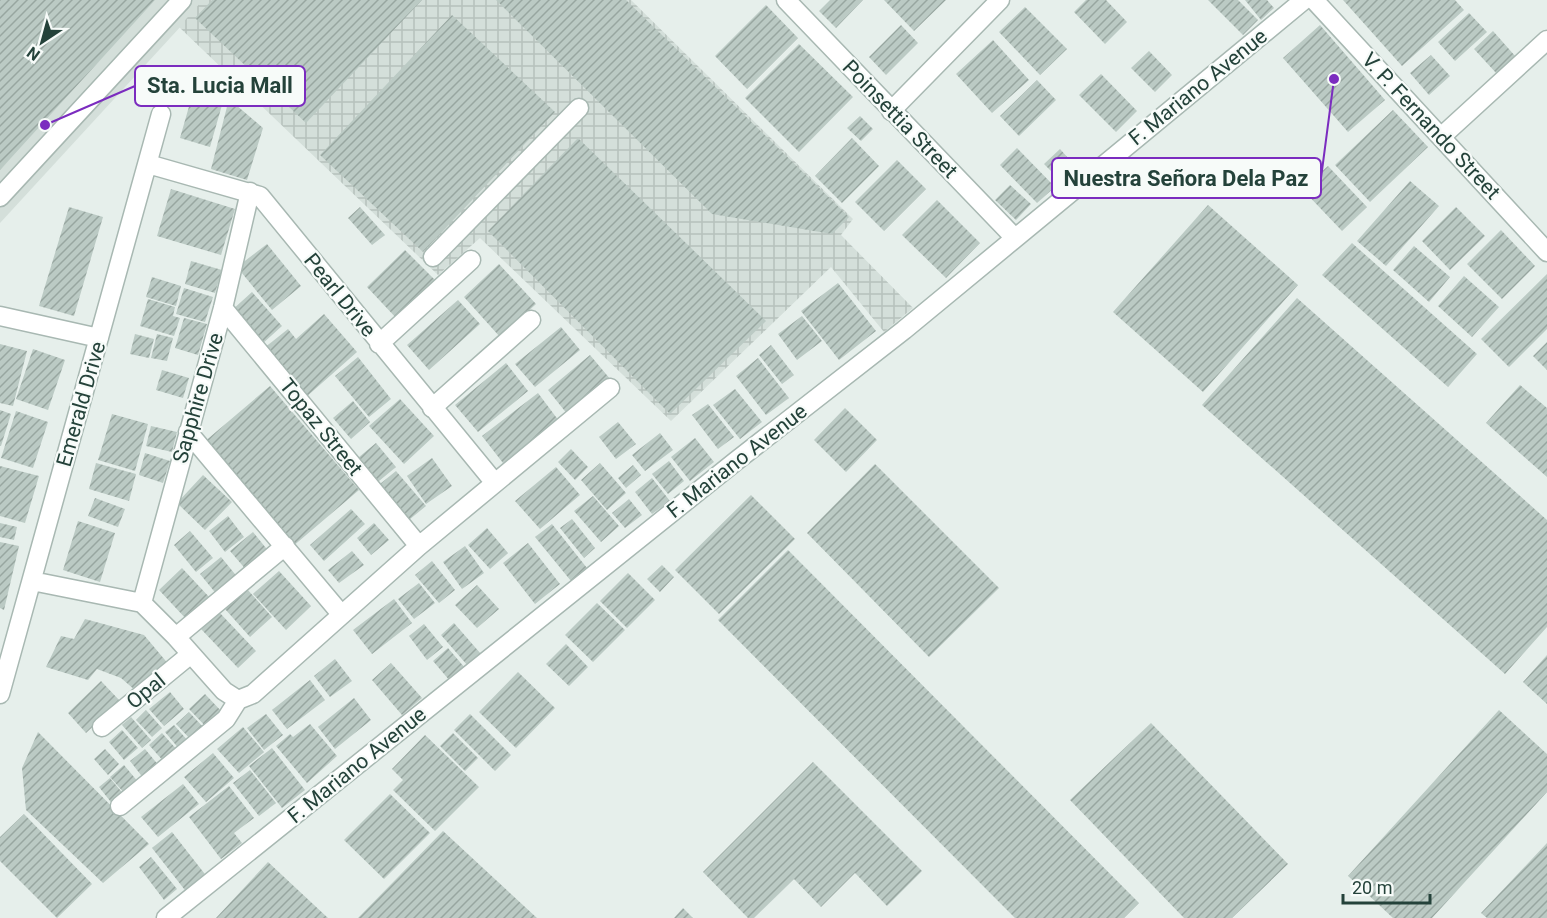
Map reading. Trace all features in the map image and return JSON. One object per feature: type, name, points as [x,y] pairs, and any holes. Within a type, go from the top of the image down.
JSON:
[{"type":"street","points":[[0,196],[182,0]]},
{"type":"street","name":"Poinsettia Street","points":[[786,0],[1014,237]]},
{"type":"street","points":[[891,111],[1000,0]]},
{"type":"street","name":"F. Mariano Avenue","points":[[166,918],[736,461],[904,330],[1304,0]]},
{"type":"street","name":"V. P. Fernando Street","points":[[1314,0],[1547,252]]},
{"type":"street","points":[[1441,137],[1547,40]]},
{"type":"street","points":[[433,257],[579,108]]},
{"type":"street","name":"Emerald Drive","points":[[0,694],[161,114]]},
{"type":"street","name":"Pearl Drive","points":[[148,164],[260,196],[495,483]]},
{"type":"street","name":"Sapphire Drive","points":[[142,603],[223,308],[250,192]]},
{"type":"street","points":[[379,344],[471,260]]},
{"type":"street","name":"Topaz Street","points":[[223,308],[418,546]]},
{"type":"street","points":[[0,316],[99,338]]},
{"type":"street","points":[[432,408],[531,320]]},
{"type":"street","points":[[120,806],[226,719],[238,700],[253,694],[418,546],[610,388]]},
{"type":"street","points":[[188,432],[341,614]]},
{"type":"street","points":[[176,637],[285,546]]},
{"type":"street","points":[[32,581],[142,603],[224,691],[238,700]]},
{"type":"street","name":"Opal","points":[[102,727],[190,654]]},
{"type":"shaded area","points":[[0,0],[205,0],[0,223]]},
{"type":"shaded area","points":[[203,0],[631,0],[853,219],[841,235],[913,308],[884,332],[831,267],[671,421],[480,238],[438,275],[179,27]]},
{"type":"building","points":[[0,0],[155,0],[0,170]]},
{"type":"building","points":[[212,0],[422,0],[306,123],[195,18]]},
{"type":"building","points":[[496,0],[626,0],[849,217],[832,234],[712,214]]},
{"type":"building","points":[[830,0],[863,0],[836,28],[819,11]]},
{"type":"building","points":[[884,0],[946,0],[914,31]]},
{"type":"building","points":[[1086,0],[1106,0],[1127,22],[1105,44],[1074,12]]},
{"type":"building","points":[[1208,0],[1238,0],[1258,20],[1243,35]]},
{"type":"building","points":[[1245,0],[1267,0],[1274,8],[1261,20]]},
{"type":"building","points":[[1343,0],[1455,0],[1464,10],[1402,66]]},
{"type":"building","points":[[766,5],[798,38],[747,89],[715,56]]},
{"type":"building","points":[[1025,7],[1067,49],[1040,75],[999,32]]},
{"type":"building","points":[[1469,13],[1487,32],[1455,61],[1438,42]]},
{"type":"building","points":[[452,15],[555,112],[423,252],[320,155]]},
{"type":"building","points":[[901,25],[918,43],[886,75],[869,57]]},
{"type":"building","points":[[1320,25],[1385,100],[1348,132],[1283,58]]},
{"type":"building","points":[[1493,31],[1516,57],[1497,74],[1474,49]]},
{"type":"building","points":[[993,40],[1029,80],[992,113],[956,74]]},
{"type":"building","points":[[799,44],[853,97],[799,152],[745,98]]},
{"type":"building","points":[[1149,51],[1172,75],[1155,92],[1131,68]]},
{"type":"building","points":[[1431,55],[1450,76],[1429,95],[1410,73]]},
{"type":"building","points":[[1101,74],[1137,111],[1116,132],[1079,95]]},
{"type":"building","points":[[1037,80],[1056,100],[1019,136],[1000,116]]},
{"type":"building","points":[[194,89],[224,98],[210,147],[180,138]]},
{"type":"building","points":[[229,99],[263,128],[247,180],[211,169]]},
{"type":"building","points":[[1393,110],[1428,147],[1370,202],[1335,165]]},
{"type":"building","points":[[860,116],[873,129],[861,141],[847,128]]},
{"type":"building","points":[[578,138],[766,321],[670,414],[488,231]]},
{"type":"building","points":[[852,138],[879,166],[842,203],[815,176]]},
{"type":"building","points":[[1017,148],[1055,187],[1037,203],[1000,165]]},
{"type":"building","points":[[1060,149],[1069,159],[1054,174],[1044,164]]},
{"type":"building","points":[[897,160],[926,189],[884,231],[855,202]]},
{"type":"building","points":[[1328,166],[1367,207],[1342,231],[1302,189]]},
{"type":"building","points":[[1410,181],[1439,206],[1386,266],[1357,241]]},
{"type":"building","points":[[1010,185],[1031,204],[1016,220],[995,200]]},
{"type":"building","points":[[171,189],[235,209],[221,255],[157,236]]},
{"type":"building","points":[[937,200],[980,243],[946,278],[902,235]]},
{"type":"building","points":[[1208,205],[1298,285],[1203,392],[1113,312]]},
{"type":"building","points":[[69,207],[103,217],[74,316],[39,306]]},
{"type":"building","points":[[360,207],[385,235],[372,245],[348,218]]},
{"type":"building","points":[[1456,207],[1485,236],[1450,270],[1422,241]]},
{"type":"building","points":[[1501,230],[1535,266],[1502,299],[1467,264]]},
{"type":"building","points":[[1352,243],[1477,354],[1448,387],[1322,275]]},
{"type":"building","points":[[267,244],[301,286],[272,310],[237,267]]},
{"type":"building","points":[[1414,246],[1450,277],[1429,302],[1393,270]]},
{"type":"building","points":[[405,250],[437,282],[398,320],[367,287]]},
{"type":"building","points":[[191,261],[222,270],[215,293],[185,284]]},
{"type":"building","points":[[499,264],[536,304],[500,337],[464,297]]},
{"type":"building","points":[[1547,274],[1547,329],[1509,367],[1481,339]]},
{"type":"building","points":[[1464,276],[1499,307],[1472,337],[1438,306]]},
{"type":"building","points":[[152,277],[181,286],[176,306],[146,297]]},
{"type":"building","points":[[838,283],[876,331],[839,360],[801,311]]},
{"type":"building","points":[[184,288],[213,297],[205,322],[176,314]]},
{"type":"building","points":[[252,292],[282,326],[261,345],[231,311]]},
{"type":"building","points":[[1297,298],[1547,520],[1547,627],[1505,674],[1202,405]]},
{"type":"building","points":[[148,299],[175,307],[173,316],[180,318],[174,336],[140,326]]},
{"type":"building","points":[[458,300],[480,324],[429,370],[407,345]]},
{"type":"building","points":[[324,314],[357,352],[305,398],[263,349],[288,329],[296,339]]},
{"type":"building","points":[[802,316],[822,341],[797,360],[778,334]]},
{"type":"building","points":[[184,318],[207,324],[198,355],[175,348]]},
{"type":"building","points":[[561,327],[580,350],[535,387],[515,364]]},
{"type":"building","points":[[135,334],[154,339],[149,358],[130,354]]},
{"type":"building","points":[[157,334],[173,338],[167,361],[151,358]]},
{"type":"building","points":[[1547,342],[1547,370],[1533,356]]},
{"type":"building","points":[[0,344],[27,351],[13,406],[0,403]]},
{"type":"building","points":[[771,345],[794,375],[782,384],[759,355]]},
{"type":"building","points":[[33,349],[65,360],[48,410],[16,399]]},
{"type":"building","points":[[590,355],[611,380],[568,415],[548,390]]},
{"type":"building","points":[[358,357],[391,399],[369,417],[335,376]]},
{"type":"building","points":[[758,358],[789,398],[766,415],[736,376]]},
{"type":"building","points":[[506,363],[528,391],[478,432],[455,405]]},
{"type":"building","points":[[162,370],[189,378],[183,398],[156,390]]},
{"type":"building","points":[[1520,385],[1547,408],[1547,477],[1486,423]]},
{"type":"building","points":[[270,386],[359,490],[292,547],[203,443]]},
{"type":"building","points":[[735,389],[762,422],[740,439],[713,405]]},
{"type":"building","points":[[538,393],[559,421],[503,463],[482,436]]},
{"type":"building","points":[[400,399],[434,436],[404,464],[369,426]]},
{"type":"building","points":[[353,401],[370,422],[351,439],[333,418]]},
{"type":"building","points":[[708,404],[734,437],[718,449],[692,415]]},
{"type":"building","points":[[845,408],[877,440],[846,472],[814,440]]},
{"type":"building","points":[[0,410],[11,414],[1,446],[0,446]]},
{"type":"building","points":[[16,411],[48,422],[33,468],[1,458]]},
{"type":"building","points":[[112,414],[148,424],[135,471],[98,460]]},
{"type":"building","points":[[618,422],[636,444],[616,459],[599,437]]},
{"type":"building","points":[[151,426],[177,432],[172,452],[146,446]]},
{"type":"building","points":[[660,433],[673,450],[645,471],[632,455]]},
{"type":"building","points":[[695,438],[714,462],[690,481],[671,457]]},
{"type":"building","points":[[376,443],[396,467],[373,486],[353,462]]},
{"type":"building","points":[[571,449],[588,467],[575,480],[558,462]]},
{"type":"building","points":[[145,453],[170,461],[163,483],[139,475]]},
{"type":"building","points":[[432,458],[452,486],[426,504],[407,476]]},
{"type":"building","points":[[669,461],[684,481],[668,494],[652,474]]},
{"type":"building","points":[[96,463],[136,474],[129,501],[89,489]]},
{"type":"building","points":[[600,463],[626,493],[607,510],[581,480]]},
{"type":"building","points":[[875,464],[999,588],[929,657],[807,533]]},
{"type":"building","points":[[633,465],[641,475],[626,488],[618,478]]},
{"type":"building","points":[[0,466],[39,476],[25,523],[0,516]]},
{"type":"building","points":[[556,467],[580,495],[540,529],[515,501]]},
{"type":"building","points":[[396,471],[426,506],[404,524],[375,488]]},
{"type":"building","points":[[203,475],[232,502],[205,530],[177,503]]},
{"type":"building","points":[[652,478],[670,501],[652,514],[635,492]]},
{"type":"building","points":[[751,495],[795,539],[719,614],[675,570]]},
{"type":"building","points":[[593,496],[619,526],[601,542],[574,511]]},
{"type":"building","points":[[95,498],[125,509],[118,527],[88,516]]},
{"type":"building","points":[[629,499],[642,515],[625,528],[612,513]]},
{"type":"building","points":[[351,509],[365,524],[324,561],[310,545]]},
{"type":"building","points":[[228,516],[244,537],[225,552],[209,531]]},
{"type":"building","points":[[572,519],[595,548],[584,558],[560,528]]},
{"type":"building","points":[[78,521],[115,533],[100,582],[63,570]]},
{"type":"building","points":[[0,523],[17,527],[14,540],[0,537]]},
{"type":"building","points":[[374,523],[389,540],[371,555],[357,538]]},
{"type":"building","points":[[552,524],[587,568],[571,581],[535,537]]},
{"type":"building","points":[[487,528],[508,553],[490,569],[468,545]]},
{"type":"building","points":[[190,531],[213,558],[196,572],[174,545]]},
{"type":"building","points":[[253,532],[270,553],[248,572],[230,551]]},
{"type":"building","points":[[0,542],[19,546],[4,610],[0,608]]},
{"type":"building","points":[[528,543],[560,584],[535,604],[503,563]]},
{"type":"building","points":[[465,546],[484,573],[462,589],[443,562]]},
{"type":"building","points":[[788,550],[1139,903],[1124,918],[1015,918],[718,620]]},
{"type":"building","points":[[352,551],[364,565],[339,583],[328,570]]},
{"type":"building","points":[[221,557],[239,579],[218,596],[200,574]]},
{"type":"building","points":[[432,561],[455,590],[439,603],[415,575]]},
{"type":"building","points":[[662,565],[674,577],[660,592],[647,579]]},
{"type":"building","points":[[182,568],[211,599],[188,621],[159,590]]},
{"type":"building","points":[[279,571],[311,606],[286,630],[253,594]]},
{"type":"building","points":[[628,573],[655,600],[627,628],[600,601]]},
{"type":"building","points":[[419,583],[435,603],[414,619],[398,599]]},
{"type":"building","points":[[477,585],[499,609],[477,628],[455,605]]},
{"type":"building","points":[[247,589],[272,617],[250,637],[225,609]]},
{"type":"building","points":[[394,599],[412,623],[372,654],[353,630]]},
{"type":"building","points":[[597,603],[625,630],[593,662],[565,635]]},
{"type":"building","points":[[219,612],[256,651],[238,668],[201,629]]},
{"type":"building","points":[[85,619],[144,635],[170,666],[136,691],[121,678],[97,669],[88,680],[46,667],[61,636],[74,639]]},
{"type":"building","points":[[454,623],[481,654],[468,666],[441,635]]},
{"type":"building","points":[[424,624],[443,647],[427,660],[409,636]]},
{"type":"building","points":[[566,644],[588,667],[569,686],[546,664]]},
{"type":"building","points":[[448,648],[465,668],[450,681],[433,661]]},
{"type":"building","points":[[1547,655],[1547,704],[1523,682]]},
{"type":"building","points":[[335,659],[352,681],[330,697],[314,676]]},
{"type":"building","points":[[391,663],[422,698],[402,715],[372,680]]},
{"type":"building","points":[[518,672],[555,708],[516,748],[479,712]]},
{"type":"building","points":[[310,680],[325,700],[287,729],[272,710]]},
{"type":"building","points":[[101,681],[120,701],[86,733],[68,713]]},
{"type":"building","points":[[170,692],[184,709],[164,726],[149,709]]},
{"type":"building","points":[[205,694],[224,714],[208,729],[189,709]]},
{"type":"building","points":[[354,698],[371,720],[335,749],[318,727]]},
{"type":"building","points":[[146,710],[162,728],[152,737],[136,720]]},
{"type":"building","points":[[1499,710],[1547,754],[1547,792],[1432,918],[1393,918],[1348,876]]},
{"type":"building","points":[[189,712],[205,729],[192,741],[176,724]]},
{"type":"building","points":[[266,714],[283,735],[264,750],[247,728]]},
{"type":"building","points":[[470,714],[511,755],[495,771],[454,730]]},
{"type":"building","points":[[131,717],[151,740],[142,748],[122,725]]},
{"type":"building","points":[[1151,723],[1288,864],[1232,918],[1184,918],[1070,800]]},
{"type":"building","points":[[310,724],[337,756],[307,783],[276,746],[290,734],[293,737]]},
{"type":"building","points":[[174,725],[189,742],[180,750],[165,732]]},
{"type":"building","points":[[243,727],[264,752],[239,773],[217,749]]},
{"type":"building","points":[[122,730],[138,748],[124,760],[109,742]]},
{"type":"building","points":[[38,732],[149,844],[103,883],[26,810],[22,768]]},
{"type":"building","points":[[162,733],[178,751],[165,763],[149,745]]},
{"type":"building","points":[[453,733],[478,758],[465,771],[440,746]]},
{"type":"building","points":[[425,735],[479,787],[435,831],[393,790],[403,780],[392,769]]},
{"type":"building","points":[[272,748],[305,790],[282,808],[249,766]]},
{"type":"building","points":[[105,749],[119,764],[108,775],[94,759]]},
{"type":"building","points":[[145,749],[160,767],[144,779],[130,761]]},
{"type":"building","points":[[213,753],[234,778],[206,802],[184,777]]},
{"type":"building","points":[[813,762],[922,871],[887,906],[855,873],[821,907],[794,879],[754,918],[748,918],[703,872]]},
{"type":"building","points":[[124,765],[139,783],[125,794],[110,777]]},
{"type":"building","points":[[250,770],[276,803],[259,816],[233,783]]},
{"type":"building","points":[[110,778],[126,797],[114,806],[99,787]]},
{"type":"building","points":[[183,784],[199,804],[158,837],[141,817]]},
{"type":"building","points":[[229,786],[254,818],[234,833],[242,843],[221,859],[189,817]]},
{"type":"building","points":[[390,794],[430,833],[384,879],[344,840]]},
{"type":"building","points":[[24,814],[92,884],[57,918],[0,861],[0,837]]},
{"type":"building","points":[[443,831],[537,918],[358,918]]},
{"type":"building","points":[[172,832],[208,878],[188,894],[152,848]]},
{"type":"building","points":[[1547,843],[1547,918],[1487,918],[1481,913]]},
{"type":"building","points":[[151,857],[177,889],[164,900],[139,867]]},
{"type":"building","points":[[268,862],[328,918],[216,918]]},
{"type":"building","points":[[683,908],[693,918],[674,918]]},
{"type":"place","name":"Nuestra Señora Dela Paz","points":[[1334,79]]},
{"type":"place","name":"Sta. Lucia Mall","points":[[45,125]]}]
